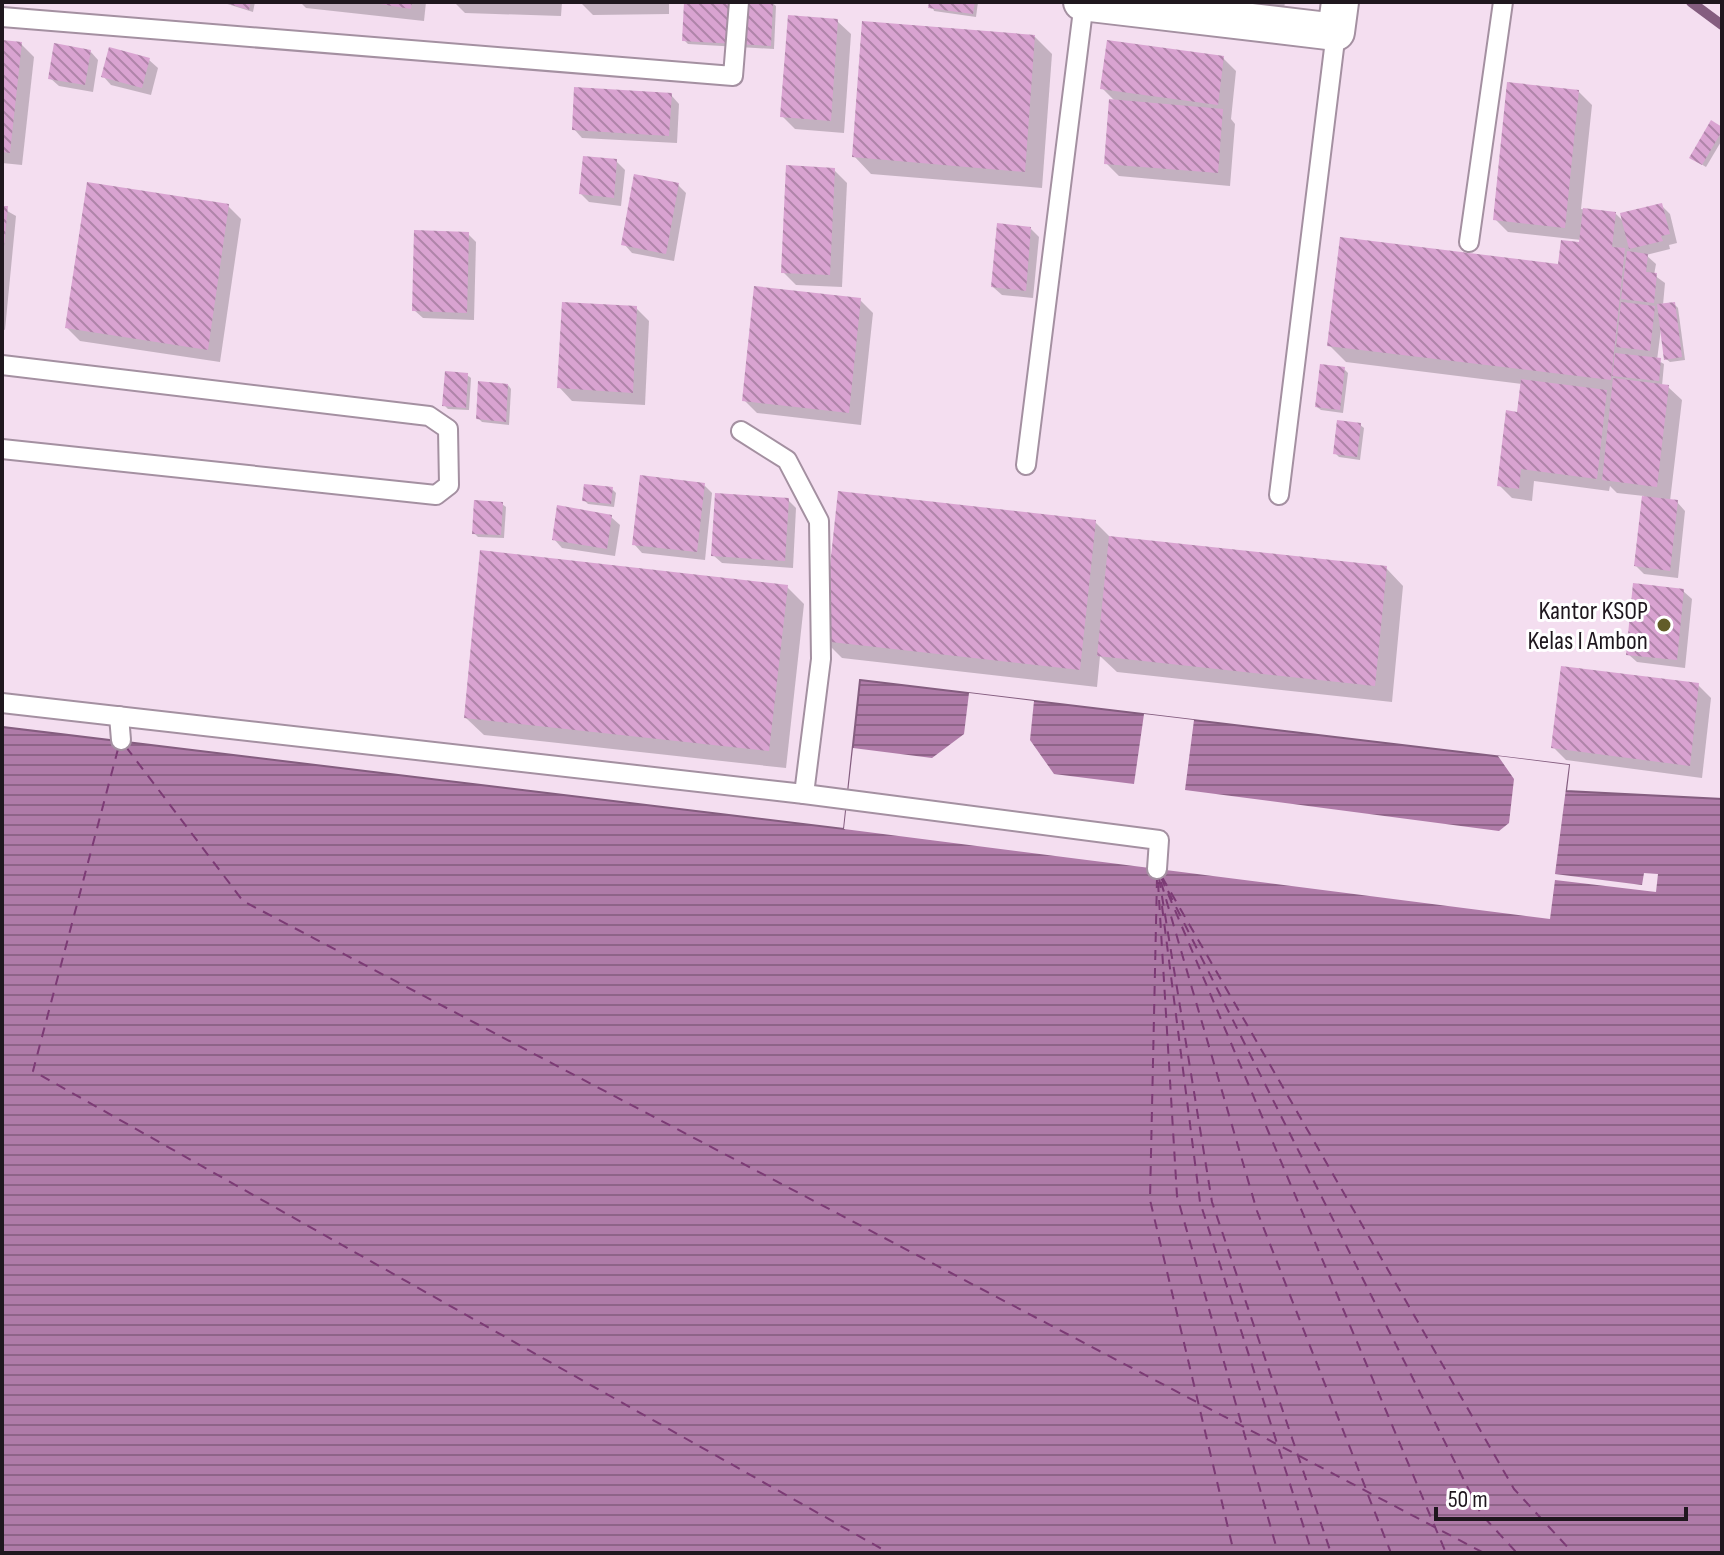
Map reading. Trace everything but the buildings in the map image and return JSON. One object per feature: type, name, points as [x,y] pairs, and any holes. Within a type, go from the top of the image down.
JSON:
[{"type":"street","points":[[1083,2],[1338,17]]},
{"type":"lane","points":[[2,17],[733,76],[739,2]]},
{"type":"lane","points":[[1026,465],[1083,2]]},
{"type":"lane","points":[[1469,242],[1503,2]]},
{"type":"lane","points":[[1279,495],[1338,17]]},
{"type":"lane","points":[[2,365],[429,416],[448,429],[449,485],[436,495],[2,449]]},
{"type":"lane","points":[[741,431],[787,460],[819,521],[821,659],[804,794]]},
{"type":"lane","points":[[2,703],[804,794],[1159,840],[1157,869]]},
{"type":"lane","points":[[119,716],[121,740]]},
{"type":"shaded area","points":[[860,680],[1569,765],[1566,791],[1722,799],[1722,1553],[2,1553],[2,727],[844,829]]},
{"type":"pier","points":[[969,693],[1034,701],[1030,740],[1054,774],[1134,784],[1144,714],[1194,720],[1185,790],[1499,831],[1509,823],[1514,779],[1498,756],[1569,765],[1555,874],[1642,885],[1644,873],[1658,874],[1656,892],[1555,880],[1550,919],[844,829],[853,748],[932,758],[964,734]]},
{"type":"waterway","points":[[1691,2],[1722,25]]},
{"type":"ferry route","points":[[126,747],[243,901],[1484,1553]]},
{"type":"ferry route","points":[[118,749],[33,1071],[889,1553]]},
{"type":"ferry route","points":[[1161,877],[1446,1553]]},
{"type":"ferry route","points":[[1162,877],[1514,1489],[1573,1553]]},
{"type":"ferry route","points":[[1157,878],[1150,1200],[1234,1553]]},
{"type":"ferry route","points":[[1159,878],[1212,1202],[1331,1553]]},
{"type":"ferry route","points":[[1158,882],[1177,1196],[1278,1553]]},
{"type":"ferry route","points":[[1161,882],[1257,1211],[1366,1489]]},
{"type":"ferry route","points":[[1168,891],[1481,1514],[1517,1553]]},
{"type":"ferry route","points":[[1162,906],[1200,1202],[1312,1553]]},
{"type":"ferry route","points":[[1368,1495],[1391,1553]]},
{"type":"place","name":"Kantor KSOP Kelas I Ambon","points":[[1664,625]]}]
